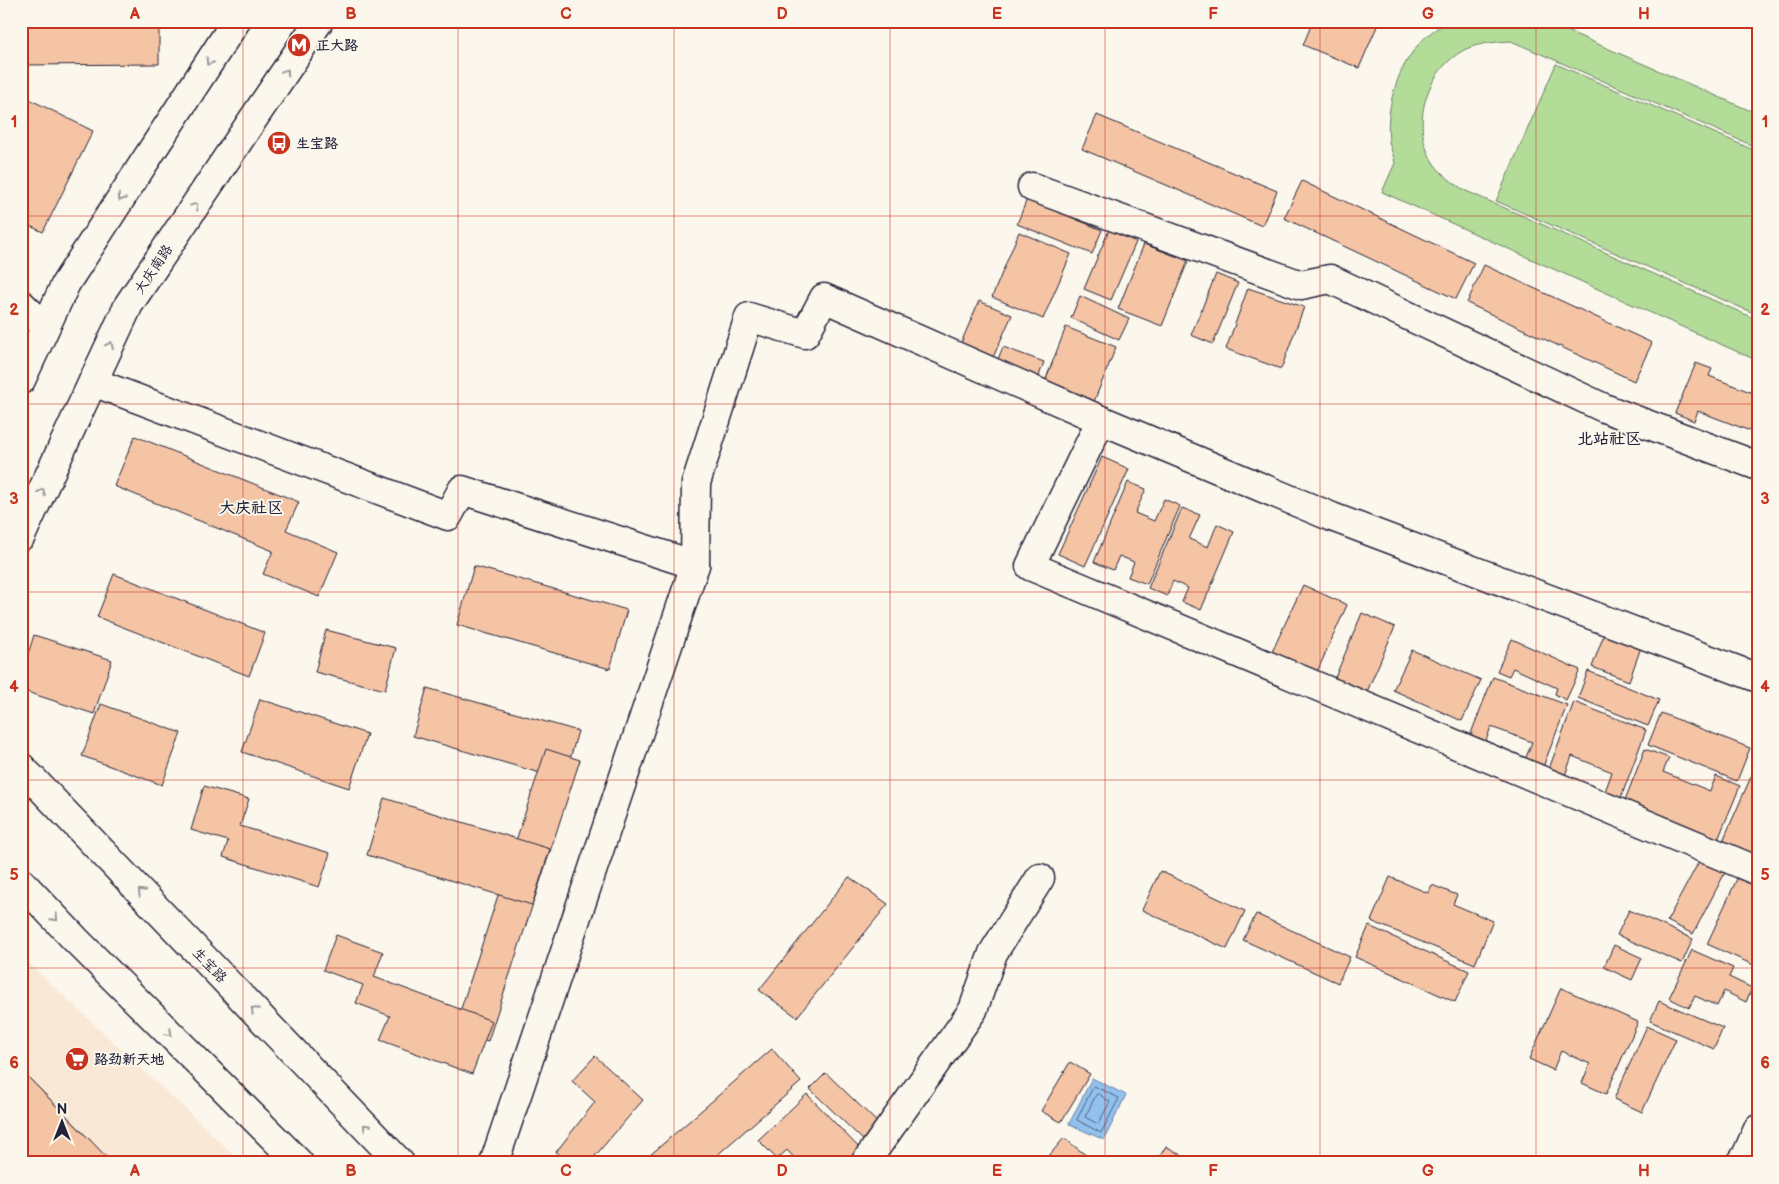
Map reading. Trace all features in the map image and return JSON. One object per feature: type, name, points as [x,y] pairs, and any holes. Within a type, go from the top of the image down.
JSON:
[{"type":"street","points":[[21,380],[66,283],[236,21]]},
{"type":"street","name":"大庆南路","points":[[21,536],[129,304],[319,21]]},
{"type":"street","points":[[1032,187],[1301,285],[1330,279],[1604,408],[1758,466]]},
{"type":"street","points":[[494,1163],[695,564],[696,483],[750,317],[805,334],[824,298],[1101,420],[1332,517],[1758,678]]},
{"type":"street","points":[[21,304],[46,327]]},
{"type":"street","points":[[93,382],[448,516],[462,490],[695,564]]},
{"type":"street","points":[[1101,420],[1030,566],[1758,871]]},
{"type":"street","name":"生宝路","points":[[21,767],[400,1163]]},
{"type":"street","points":[[865,1163],[973,1010],[993,952],[1040,878]]},
{"type":"street","points":[[21,882],[76,940],[299,1163]]},
{"type":"street","points":[[1741,1163],[1758,1129]]},
{"type":"shaded area","name":"路劲新天地","points":[[21,956],[243,1163],[21,1163]]},
{"type":"green space","points":[[1451,21],[1545,21],[1758,114],[1758,148],[1511,41],[1477,45],[1466,49],[1452,58],[1440,70],[1431,84],[1425,100],[1422,117],[1423,134],[1427,150],[1438,169],[1456,185],[1758,320],[1758,361],[1382,192],[1395,163],[1389,141],[1388,124],[1390,106],[1402,70],[1422,41],[1435,29]]},
{"type":"green space","points":[[1556,64],[1758,152],[1758,315],[1496,201]]},
{"type":"water","points":[[1092,1078],[1126,1095],[1104,1140],[1069,1124]]},
{"type":"building","points":[[21,21],[159,21],[159,64],[21,65]]},
{"type":"building","points":[[1313,21],[1372,21],[1378,24],[1359,68],[1303,45]]},
{"type":"building","points":[[21,95],[93,131],[43,232],[21,222],[21,217],[29,201],[21,197]]},
{"type":"building","points":[[1097,115],[1277,191],[1262,226],[1082,149]]},
{"type":"building","points":[[1302,181],[1474,263],[1456,299],[1284,218]]},
{"type":"building","points":[[1027,199],[1102,230],[1092,254],[1017,224]]},
{"type":"building","points":[[1109,230],[1136,242],[1111,300],[1084,289]]},
{"type":"building","points":[[1019,232],[1071,254],[1043,319],[992,297]]},
{"type":"building","points":[[1144,244],[1188,261],[1162,326],[1118,309]]},
{"type":"building","points":[[1484,265],[1652,343],[1634,381],[1467,303]]},
{"type":"building","points":[[1216,274],[1238,283],[1213,344],[1191,335]]},
{"type":"building","points":[[1248,288],[1304,307],[1281,369],[1226,349]]},
{"type":"building","points":[[1080,296],[1129,319],[1119,340],[1071,318]]},
{"type":"building","points":[[979,301],[1012,315],[990,364],[958,350]]},
{"type":"building","points":[[1066,327],[1116,347],[1093,404],[1044,384]]},
{"type":"building","points":[[1003,347],[1044,362],[1036,384],[994,369]]},
{"type":"building","points":[[1696,363],[1712,369],[1709,376],[1758,395],[1758,434],[1698,411],[1694,421],[1675,413]]},
{"type":"building","points":[[135,436],[299,502],[286,530],[338,552],[319,597],[263,574],[273,551],[114,486]]},
{"type":"building","points":[[1102,457],[1129,469],[1085,566],[1058,554]]},
{"type":"building","points":[[1128,482],[1146,489],[1135,513],[1154,521],[1164,499],[1180,506],[1147,584],[1128,577],[1134,562],[1119,556],[1113,570],[1094,562]]},
{"type":"building","points":[[1182,508],[1200,515],[1189,539],[1208,547],[1217,524],[1234,532],[1201,610],[1182,602],[1188,588],[1173,581],[1167,596],[1148,588]]},
{"type":"building","points":[[474,566],[627,610],[610,669],[457,625]]},
{"type":"building","points":[[114,574],[265,633],[249,676],[97,617]]},
{"type":"building","points":[[1303,585],[1347,605],[1317,672],[1272,652]]},
{"type":"building","points":[[1362,613],[1395,627],[1366,694],[1334,680]]},
{"type":"building","points":[[1607,626],[1644,639],[1629,681],[1592,667]]},
{"type":"building","points":[[326,630],[396,648],[385,690],[315,672]]},
{"type":"building","points":[[34,635],[112,660],[94,714],[21,690],[21,676]]},
{"type":"building","points":[[1512,639],[1580,670],[1566,700],[1555,694],[1557,688],[1513,668],[1509,676],[1497,671]]},
{"type":"building","points":[[1412,650],[1481,680],[1462,721],[1393,690]]},
{"type":"building","points":[[1588,671],[1659,700],[1648,726],[1578,698]]},
{"type":"building","points":[[1493,677],[1567,705],[1541,772],[1523,765],[1532,742],[1491,727],[1484,746],[1468,741]]},
{"type":"building","points":[[427,688],[578,731],[564,780],[413,736]]},
{"type":"building","points":[[260,699],[367,734],[349,788],[242,752]]},
{"type":"building","points":[[1574,702],[1646,730],[1619,803],[1603,797],[1612,772],[1572,756],[1563,781],[1547,774]]},
{"type":"building","points":[[101,704],[181,733],[162,785],[82,756]]},
{"type":"building","points":[[1661,713],[1750,748],[1737,781],[1648,745]]},
{"type":"building","points":[[546,749],[580,760],[488,1041],[454,1030]]},
{"type":"building","points":[[1645,749],[1669,758],[1663,772],[1710,791],[1716,776],[1740,786],[1717,842],[1623,805]]},
{"type":"building","points":[[1754,770],[1758,771],[1758,853],[1756,858],[1722,843]]},
{"type":"building","points":[[204,786],[249,799],[240,826],[330,853],[319,887],[223,857],[228,841],[191,830]]},
{"type":"building","points":[[384,798],[550,849],[532,905],[367,855]]},
{"type":"building","points":[[1703,854],[1728,867],[1693,934],[1667,921]]},
{"type":"building","points":[[1742,868],[1758,875],[1758,967],[1707,944]]},
{"type":"building","points":[[1160,871],[1245,911],[1227,949],[1142,910]]},
{"type":"building","points":[[849,877],[888,904],[797,1017],[759,990]]},
{"type":"building","points":[[1390,877],[1428,893],[1432,885],[1457,895],[1453,904],[1493,921],[1475,964],[1371,921]]},
{"type":"building","points":[[1629,910],[1693,939],[1682,963],[1617,935]]},
{"type":"building","points":[[1256,914],[1350,957],[1338,983],[1243,940]]},
{"type":"building","points":[[1369,926],[1469,971],[1455,1002],[1355,957]]},
{"type":"building","points":[[336,935],[383,952],[374,977],[492,1021],[472,1074],[380,1040],[390,1016],[356,1003],[363,985],[323,970]]},
{"type":"building","points":[[1614,945],[1642,958],[1632,980],[1604,967]]},
{"type":"building","points":[[1692,950],[1733,968],[1729,977],[1752,988],[1746,1002],[1724,991],[1717,1006],[1695,996],[1689,1008],[1669,998]]},
{"type":"building","points":[[1561,988],[1638,1022],[1606,1094],[1582,1083],[1590,1064],[1561,1051],[1553,1070],[1529,1059]]},
{"type":"building","points":[[1659,1001],[1723,1028],[1714,1049],[1650,1021]]},
{"type":"building","points":[[1647,1026],[1676,1039],[1642,1112],[1614,1099]]},
{"type":"building","points":[[772,1049],[801,1082],[708,1163],[641,1163]]},
{"type":"building","points":[[595,1056],[643,1100],[589,1163],[572,1163],[556,1152],[595,1102],[572,1081]]},
{"type":"building","points":[[1070,1062],[1090,1074],[1061,1122],[1041,1111]]},
{"type":"building","points":[[21,1070],[95,1145],[77,1163],[31,1163],[21,1153]]},
{"type":"building","points":[[21,1070],[95,1145],[112,1163],[21,1163]]},
{"type":"building","points":[[826,1073],[880,1125],[864,1141],[810,1089]]},
{"type":"building","points":[[807,1094],[865,1154],[856,1163],[799,1163],[787,1150],[777,1159],[758,1140]]},
{"type":"building","points":[[1064,1138],[1092,1160],[1090,1163],[1043,1163]]},
{"type":"building","points":[[1166,1146],[1194,1163],[1156,1163]]},
{"type":"place","name":"正大路","points":[[299,45]]},
{"type":"place","name":"生宝路","points":[[279,143]]},
{"type":"place","name":"路劲新天地","points":[[77,1059]]},
{"type":"district","name":"北站社区","points":[[1609,438]]},
{"type":"district","name":"大庆社区","points":[[251,507]]}]
